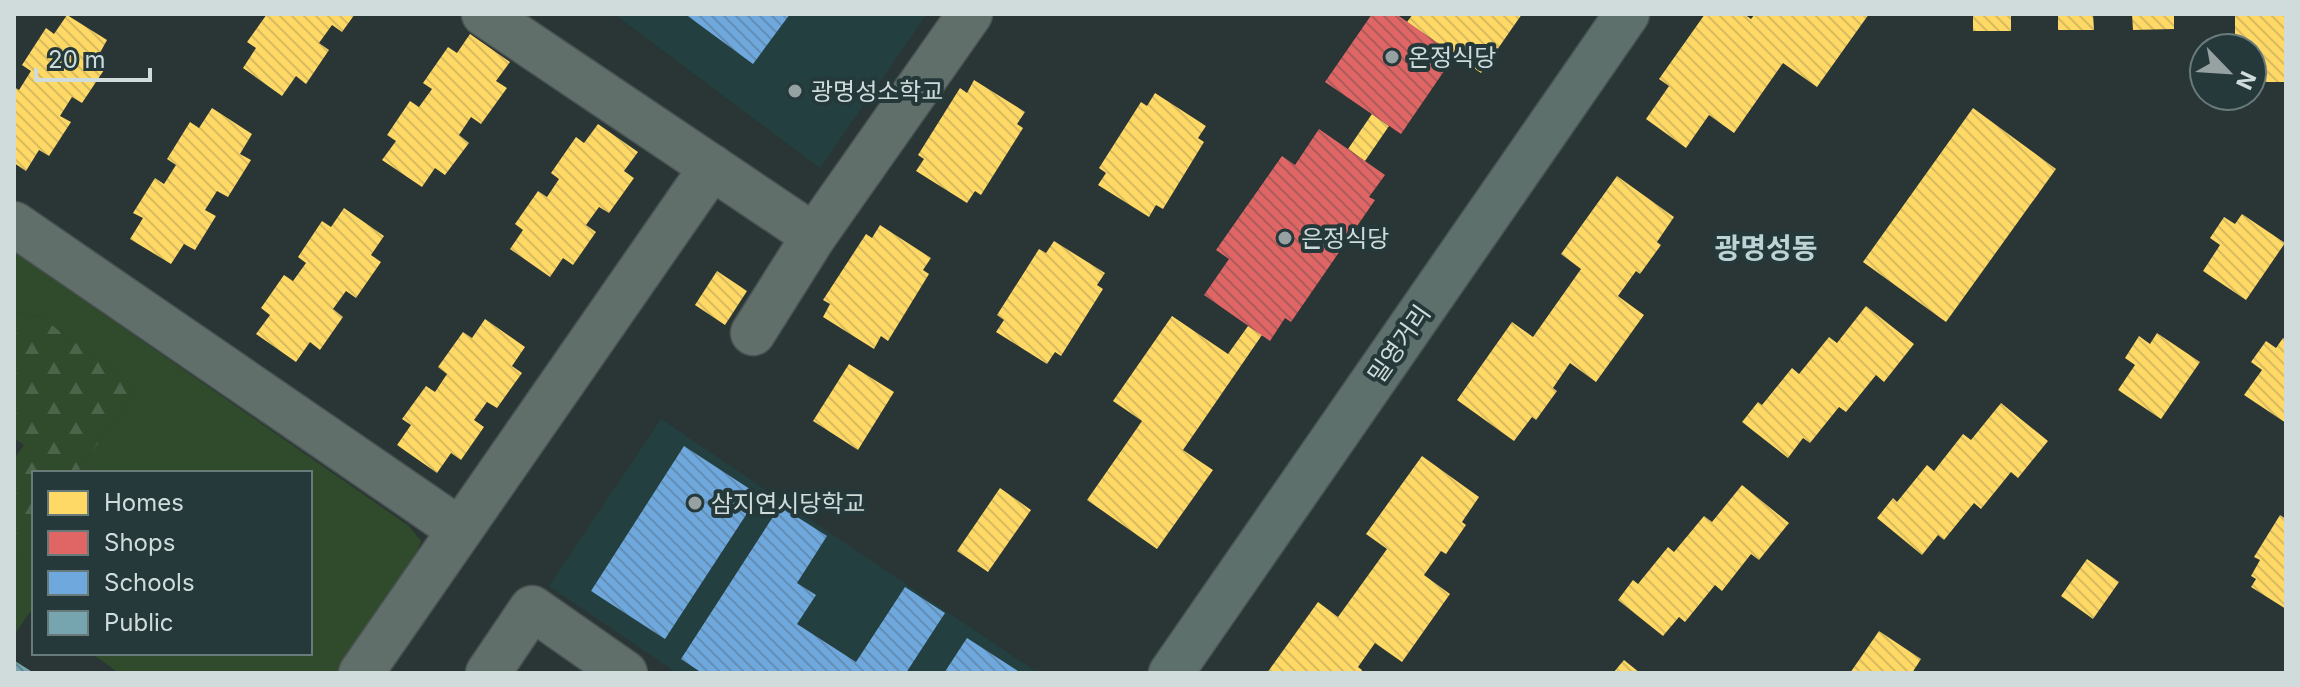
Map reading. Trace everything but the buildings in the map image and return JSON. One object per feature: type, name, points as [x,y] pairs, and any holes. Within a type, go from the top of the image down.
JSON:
[{"type":"main road","name":"밀영거리","points":[[1171,673],[1627,14]]},
{"type":"street","points":[[484,14],[814,236]]},
{"type":"street","points":[[753,333],[814,236],[970,14]]},
{"type":"street","points":[[361,673],[712,167]]},
{"type":"street","points":[[14,224],[460,530]]},
{"type":"street","points":[[488,673],[532,608],[625,673]]},
{"type":"shaded area","name":"광명성소학교","points":[[614,14],[927,14],[820,168]]},
{"type":"shaded area","name":"삼지연시당학교","points":[[661,419],[1038,673],[677,673],[549,586]]},
{"type":"green space","points":[[14,252],[409,526],[421,541],[413,564],[337,673],[119,673],[94,655],[312,655],[312,471],[78,471],[137,389],[41,317],[14,312]]},
{"type":"green space","points":[[14,312],[41,317],[137,389],[78,471],[32,471],[32,537],[14,562],[14,459],[24,445],[14,438]]},
{"type":"green space","points":[[32,537],[32,613],[14,635],[14,562]]},
{"type":"place","name":"온정식당","points":[[1392,57]]},
{"type":"place","name":"광명성소학교","points":[[795,91]]},
{"type":"place","name":"은정식당","points":[[1285,238]]},
{"type":"place","name":"삼지연시당학교","points":[[695,503]]},
{"type":"district","name":"광명성동","points":[[1766,248]]}]
